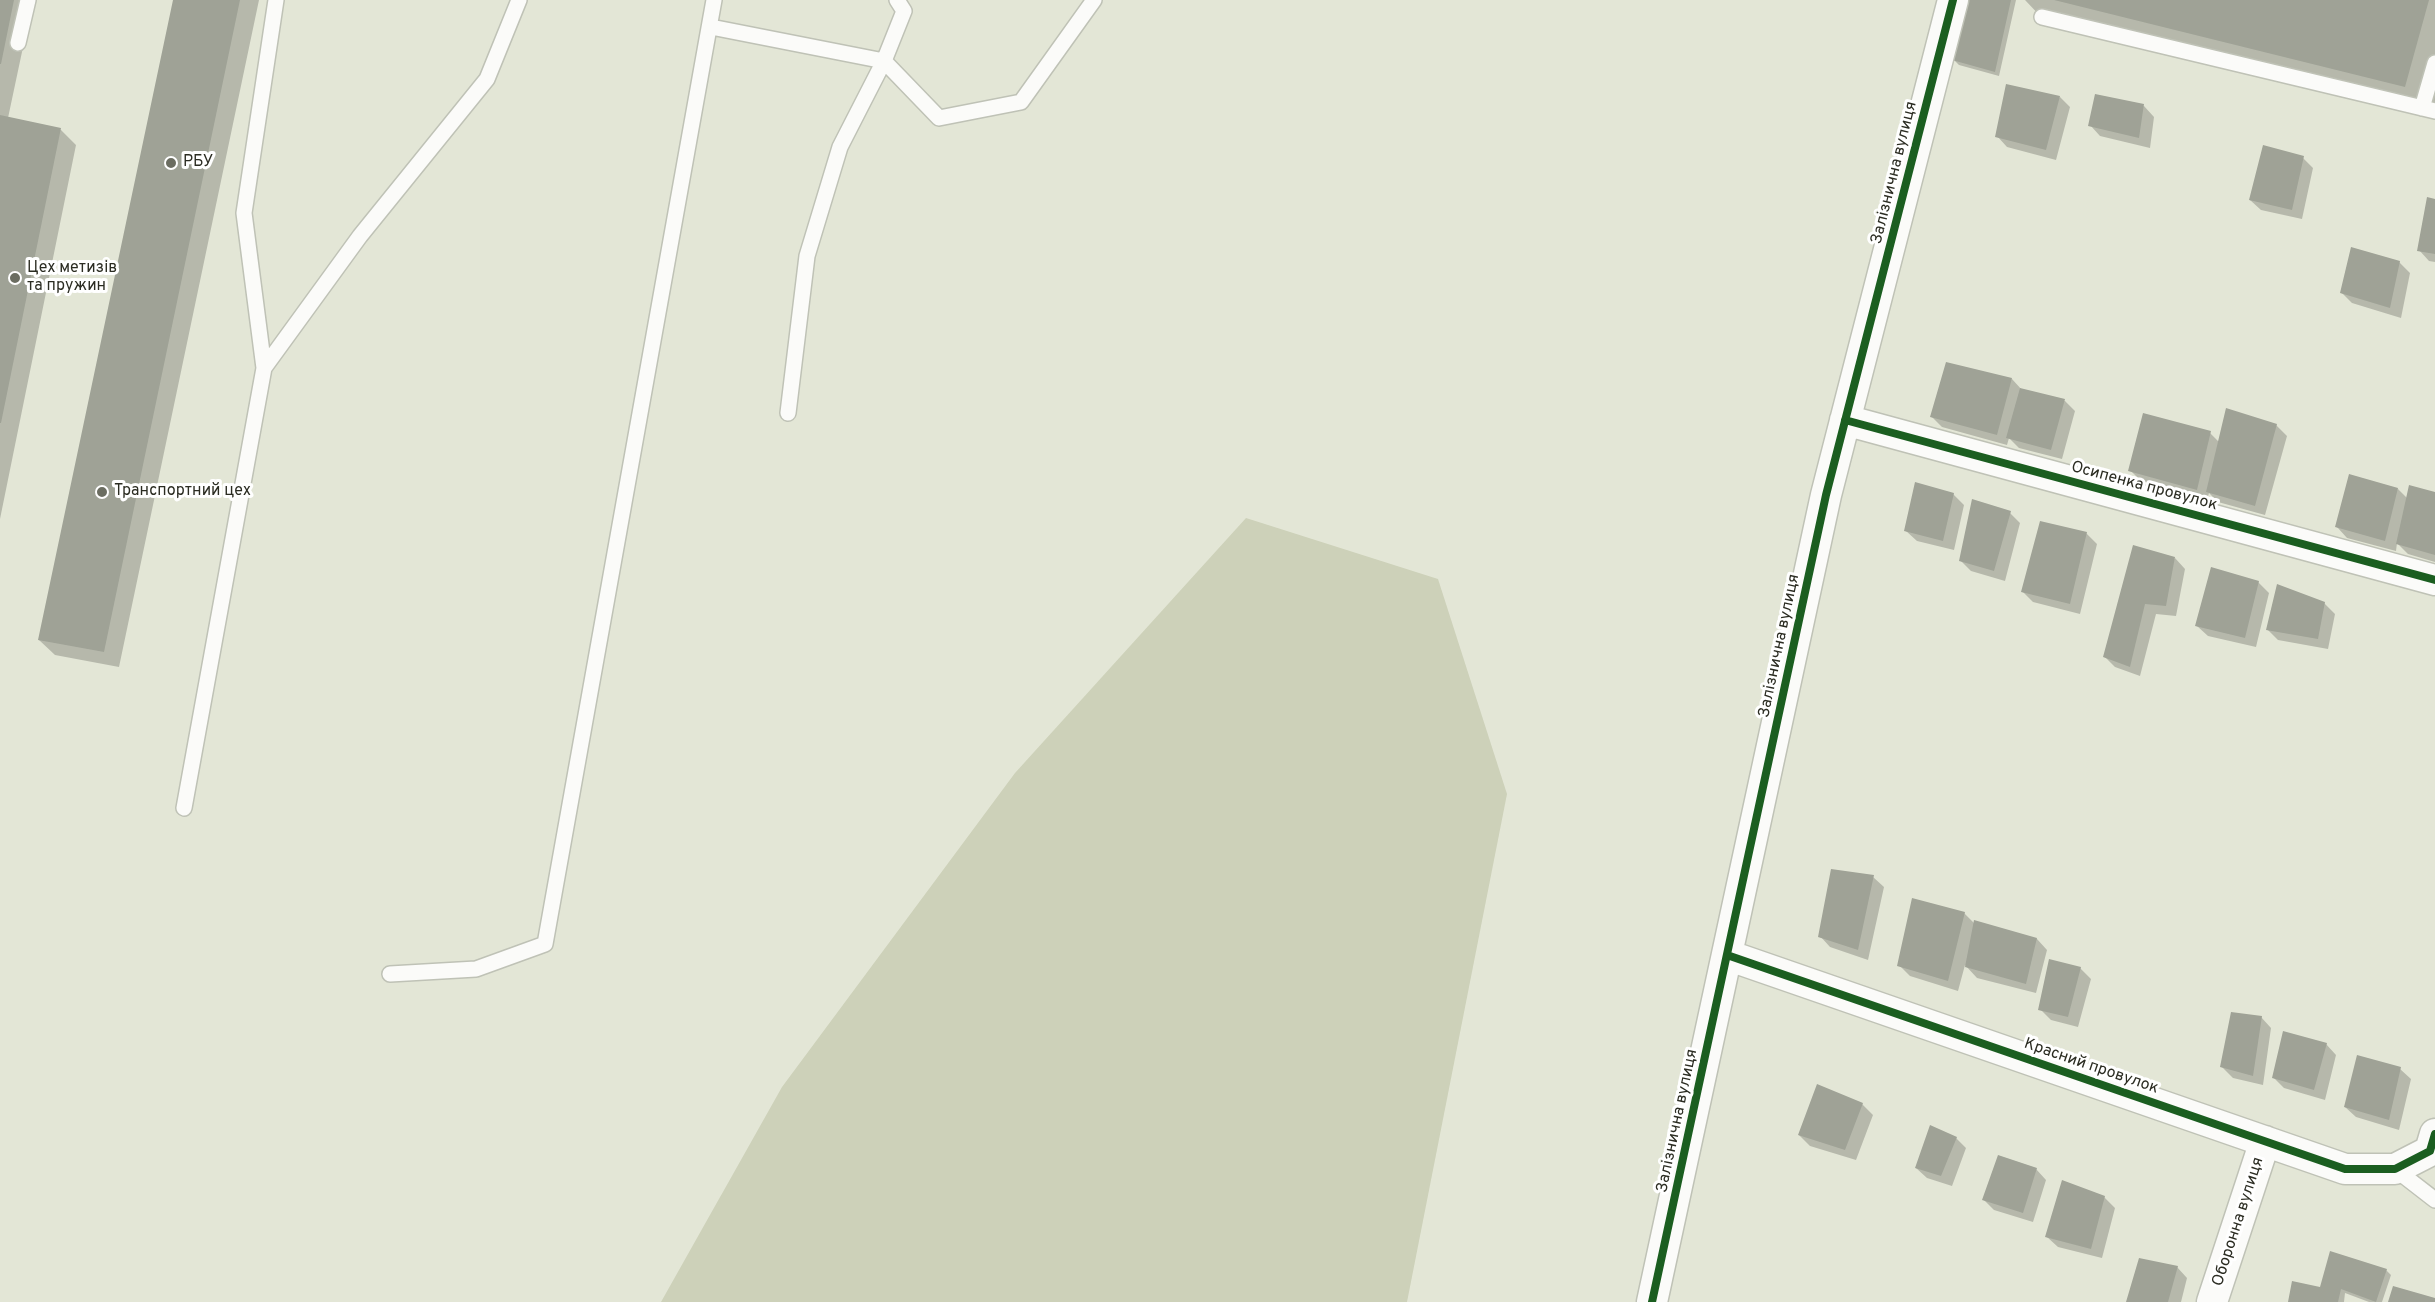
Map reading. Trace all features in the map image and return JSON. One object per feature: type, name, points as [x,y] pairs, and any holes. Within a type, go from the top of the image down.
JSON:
[{"type":"street","name":"Залізнична вулиця","points":[[1652,1302],[1826,495],[1953,0]]},
{"type":"street","name":"Осипенка провулок","points":[[1845,420],[2435,580]]},
{"type":"street","name":"Красний провулок","points":[[1727,955],[2345,1169],[2395,1169],[2430,1151],[2435,1134]]},
{"type":"street","name":"Оборонна вулиця","points":[[2212,1302],[2265,1141]]},
{"type":"lane","points":[[18,43],[28,0]]},
{"type":"lane","points":[[184,808],[264,368],[243,213],[276,0]]},
{"type":"lane","points":[[264,368],[360,236],[487,79],[519,0]]},
{"type":"lane","points":[[390,974],[476,969],[544,944],[622,504],[711,27],[714,0]]},
{"type":"lane","points":[[711,27],[884,61],[939,118],[1020,102],[1094,0]]},
{"type":"lane","points":[[788,413],[807,256],[840,147],[884,61],[905,4]]},
{"type":"lane","points":[[2042,17],[2429,110],[2435,63]]},
{"type":"lane","points":[[2395,1169],[2435,1200]]},
{"type":"green space","points":[[1246,518],[1438,579],[1507,794],[1407,1302],[661,1302],[782,1087],[1015,773]]},
{"type":"building","points":[[0,0],[14,0],[1,64],[0,64]]},
{"type":"building","points":[[173,0],[240,0],[104,652],[38,640]]},
{"type":"building","points":[[1966,0],[2011,0],[1995,72],[1952,60]]},
{"type":"building","points":[[2054,0],[2429,0],[2405,87]]},
{"type":"building","points":[[2006,84],[2060,96],[2046,150],[1995,137]]},
{"type":"building","points":[[2095,94],[2144,104],[2139,138],[2088,126]]},
{"type":"building","name":"Цех метизів та пружин","points":[[0,115],[61,128],[1,423],[0,423]]},
{"type":"building","points":[[2263,145],[2304,156],[2292,210],[2249,200]]},
{"type":"building","points":[[2427,197],[2435,199],[2435,254],[2417,251]]},
{"type":"building","points":[[2351,247],[2400,261],[2390,308],[2340,293]]},
{"type":"building","points":[[1946,362],[2012,378],[1997,435],[1930,417]]},
{"type":"building","points":[[2020,388],[2065,399],[2051,450],[2006,438]]},
{"type":"building","points":[[2226,408],[2277,424],[2255,506],[2206,492]]},
{"type":"building","points":[[2143,413],[2211,431],[2197,490],[2128,471]]},
{"type":"building","points":[[2349,474],[2398,488],[2385,541],[2335,527]]},
{"type":"building","points":[[1915,482],[1954,493],[1943,541],[1904,531]]},
{"type":"building","points":[[2409,485],[2435,492],[2435,555],[2396,544]]},
{"type":"building","points":[[1972,499],[2011,511],[1994,571],[1959,561]]},
{"type":"building","points":[[2040,521],[2087,532],[2070,604],[2021,592]]},
{"type":"building","points":[[2133,545],[2175,557],[2166,606],[2145,604],[2130,667],[2103,657]]},
{"type":"building","points":[[2211,567],[2259,581],[2245,638],[2195,626]]},
{"type":"building","points":[[2277,584],[2325,602],[2318,639],[2266,630]]},
{"type":"building","points":[[1831,869],[1874,875],[1858,950],[1818,937]]},
{"type":"building","points":[[1912,898],[1965,912],[1948,981],[1897,966]]},
{"type":"building","points":[[1974,920],[2037,938],[2026,984],[1965,967]]},
{"type":"building","points":[[2049,959],[2081,967],[2068,1017],[2038,1010]]},
{"type":"building","points":[[2231,1012],[2262,1016],[2253,1076],[2220,1067]]},
{"type":"building","points":[[2283,1031],[2327,1043],[2314,1090],[2272,1078]]},
{"type":"building","points":[[2357,1055],[2401,1067],[2389,1120],[2344,1107]]},
{"type":"building","points":[[1817,1084],[1863,1103],[1845,1150],[1798,1135]]},
{"type":"building","points":[[1930,1125],[1957,1137],[1941,1176],[1915,1168]]},
{"type":"building","points":[[1998,1155],[2037,1168],[2023,1213],[1982,1200]]},
{"type":"building","points":[[2062,1180],[2105,1196],[2091,1249],[2045,1237]]},
{"type":"building","points":[[2330,1251],[2387,1269],[2376,1302],[2341,1289],[2338,1302],[2288,1302],[2292,1281],[2320,1287]]},
{"type":"building","points":[[2139,1258],[2178,1266],[2168,1302],[2126,1302]]},
{"type":"building","points":[[2393,1286],[2435,1298],[2435,1302],[2388,1302]]},
{"type":"cycle path","points":[[1652,1302],[1826,495],[1953,0]]},
{"type":"cycle path","points":[[1845,420],[2435,580]]},
{"type":"cycle path","points":[[1727,955],[2345,1169],[2395,1169],[2430,1151],[2435,1134]]},
{"type":"place","name":"РБУ","points":[[171,163]]},
{"type":"place","name":"Цех метизів та пружин","points":[[15,278]]},
{"type":"place","name":"Транспортний цех","points":[[102,492]]}]
